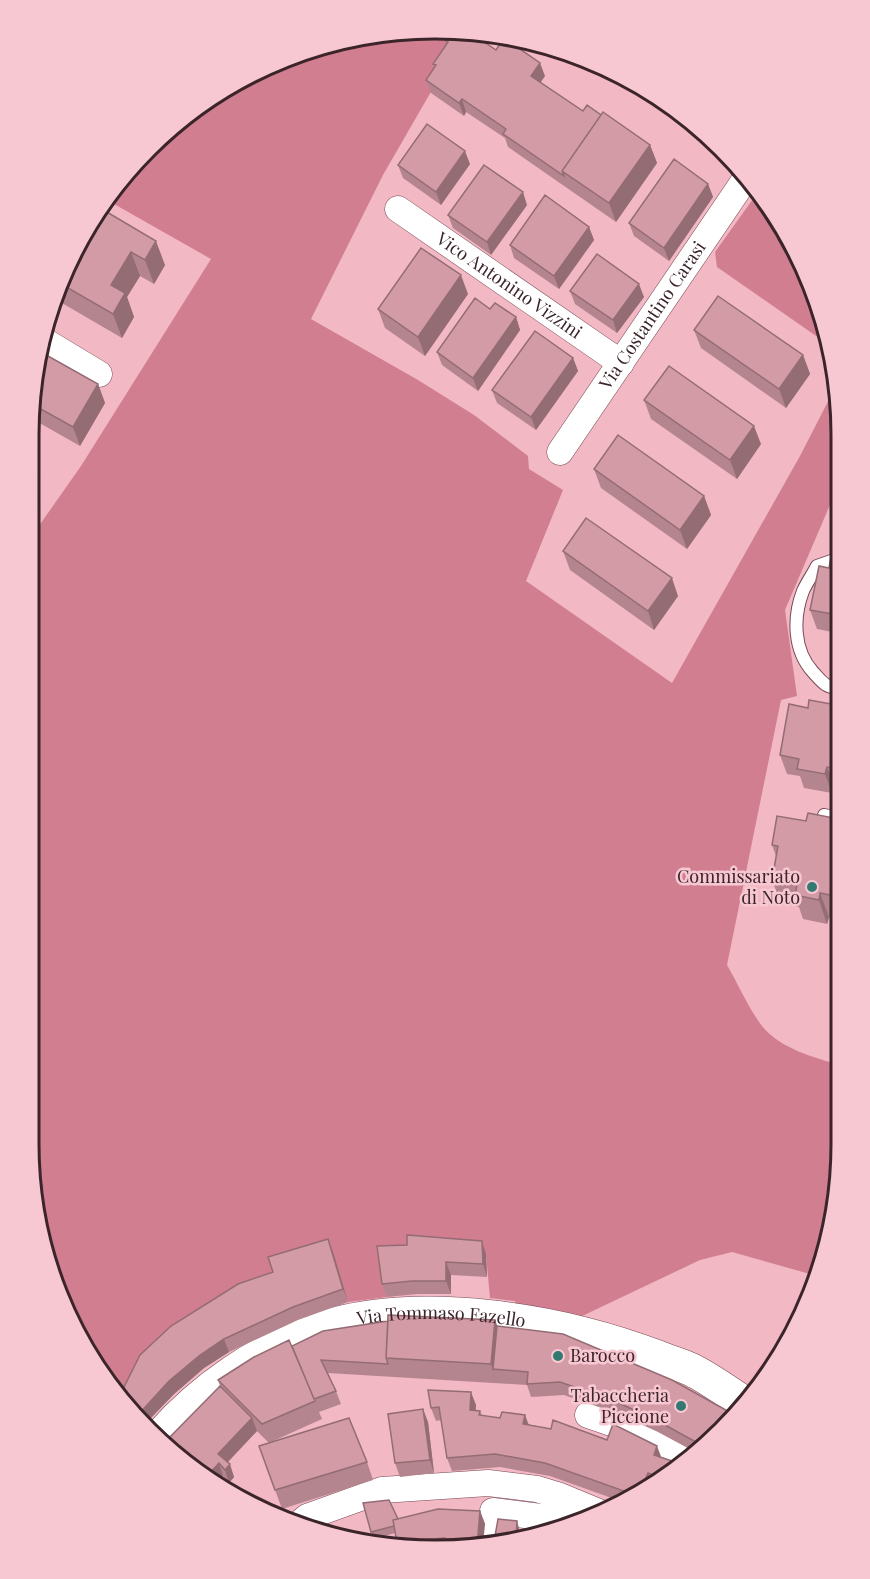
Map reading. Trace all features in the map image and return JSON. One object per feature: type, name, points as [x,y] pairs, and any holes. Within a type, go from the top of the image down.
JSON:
[{"type":"main road","name":"Via Tommaso Fazello","points":[[164,1432],[230,1372],[279,1346],[321,1328],[374,1317],[416,1312],[493,1318],[546,1326],[620,1343],[692,1371],[738,1399]]},
{"type":"street","name":"Via Costantino Carasi","points":[[560,452],[742,185]]},
{"type":"street","name":"Vico Antonino Vizzini","points":[[398,209],[621,363]]},
{"type":"street","points":[[50,344],[99,374]]},
{"type":"street","points":[[588,1415],[623,1427],[678,1457]]},
{"type":"street","points":[[306,1518],[382,1490],[488,1483],[537,1490],[560,1496],[583,1511]]},
{"type":"street","points":[[490,1534],[493,1511],[571,1516]]},
{"type":"lane","points":[[831,561],[817,566],[803,591],[795,626],[806,665],[826,687],[831,688]]},
{"type":"lane","points":[[824,815],[831,816]]},
{"type":"shaded area","points":[[461,40],[383,175],[311,319],[474,415],[528,456],[529,469],[563,490],[526,581],[672,683],[800,456],[829,399],[831,502],[785,610],[797,696],[781,700],[727,965],[753,1012],[770,1034],[778,1041],[798,1051],[831,1062],[831,1144],[828,1196],[818,1246],[809,1274],[732,1252],[700,1260],[578,1318],[516,1305],[515,1301],[490,1298],[486,1254],[382,1259],[387,1297],[348,1302],[332,1252],[278,1285],[133,1400],[106,1364],[69,1296],[52,1246],[42,1196],[39,1144],[39,526],[81,466],[211,259],[114,204],[155,155],[194,121],[237,92],[283,69],[333,52],[383,42]]},
{"type":"shaded area","points":[[753,199],[778,237],[801,283],[819,338],[717,267],[715,252]]},
{"type":"building","points":[[446,41],[484,42],[496,50],[500,45],[519,48],[540,63],[531,76],[583,111],[587,105],[601,115],[562,171],[564,176],[503,134],[506,129],[462,99],[459,103],[426,80],[436,65],[433,64],[448,42]]},
{"type":"building","points":[[603,112],[650,145],[609,203],[562,171]]},
{"type":"building","points":[[427,124],[465,151],[436,192],[398,165]]},
{"type":"building","points":[[674,159],[708,184],[664,248],[629,223]]},
{"type":"building","points":[[484,165],[523,192],[487,242],[448,215]]},
{"type":"building","points":[[545,195],[589,227],[554,276],[510,245]]},
{"type":"building","points":[[108,213],[156,241],[145,260],[131,252],[111,285],[125,293],[113,314],[67,288],[92,237]]},
{"type":"building","points":[[421,248],[461,275],[418,337],[378,309]]},
{"type":"building","points":[[597,254],[639,284],[613,320],[570,291]]},
{"type":"building","points":[[718,296],[803,355],[779,389],[694,330]]},
{"type":"building","points":[[475,298],[490,309],[495,303],[516,317],[473,378],[437,352]]},
{"type":"building","points":[[535,331],[573,358],[531,417],[492,390]]},
{"type":"building","points":[[47,356],[98,384],[73,427],[40,409]]},
{"type":"building","points":[[669,366],[754,426],[730,460],[644,400]]},
{"type":"building","points":[[618,435],[704,496],[680,530],[594,469]]},
{"type":"building","points":[[586,518],[672,578],[648,611],[563,551]]},
{"type":"building","points":[[831,557],[831,614],[810,610],[819,566],[829,568]]},
{"type":"building","points":[[809,700],[831,704],[831,768],[827,767],[825,774],[797,769],[799,759],[780,755],[789,704],[808,708]]},
{"type":"building","points":[[808,813],[831,817],[831,895],[820,893],[819,900],[795,895],[797,885],[772,880],[778,846],[772,845],[777,816],[806,821]]},
{"type":"building","points":[[407,1235],[482,1241],[483,1264],[446,1262],[446,1281],[382,1284],[377,1246],[407,1245]]},
{"type":"building","points":[[328,1239],[343,1289],[293,1307],[224,1339],[200,1355],[169,1381],[142,1410],[123,1388],[140,1355],[171,1326],[238,1284],[273,1272],[268,1257]]},
{"type":"building","points":[[388,1315],[495,1320],[491,1364],[386,1358]]},
{"type":"building","points":[[388,1321],[386,1358],[388,1364],[321,1360],[336,1391],[314,1399],[292,1346],[323,1331]]},
{"type":"building","points":[[497,1326],[563,1334],[672,1380],[727,1411],[696,1442],[654,1419],[612,1400],[560,1382],[527,1384],[528,1372],[493,1369]]},
{"type":"building","points":[[289,1340],[315,1401],[262,1424],[218,1380],[254,1357]]},
{"type":"building","points":[[220,1386],[252,1418],[218,1454],[230,1464],[225,1470],[219,1463],[212,1471],[169,1438]]},
{"type":"building","points":[[428,1390],[471,1392],[470,1410],[480,1411],[479,1415],[500,1418],[502,1412],[525,1415],[523,1424],[551,1429],[553,1420],[607,1440],[613,1424],[657,1446],[654,1455],[672,1461],[652,1475],[648,1473],[645,1479],[625,1491],[545,1463],[495,1454],[447,1458],[439,1407],[431,1408]]},
{"type":"building","points":[[423,1409],[430,1460],[395,1463],[388,1414]]},
{"type":"building","points":[[349,1418],[367,1462],[275,1490],[259,1446]]},
{"type":"building","points":[[389,1500],[398,1519],[393,1520],[394,1526],[371,1532],[363,1503]]},
{"type":"building","points":[[438,1509],[480,1511],[478,1538],[396,1538],[393,1520]]},
{"type":"building","points":[[498,1519],[517,1521],[516,1531],[495,1535]]},
{"type":"place","name":"Commissariato di Noto","points":[[812,887]]},
{"type":"place","name":"Barocco","points":[[558,1356]]},
{"type":"place","name":"Tabaccheria Piccione","points":[[681,1406]]}]
